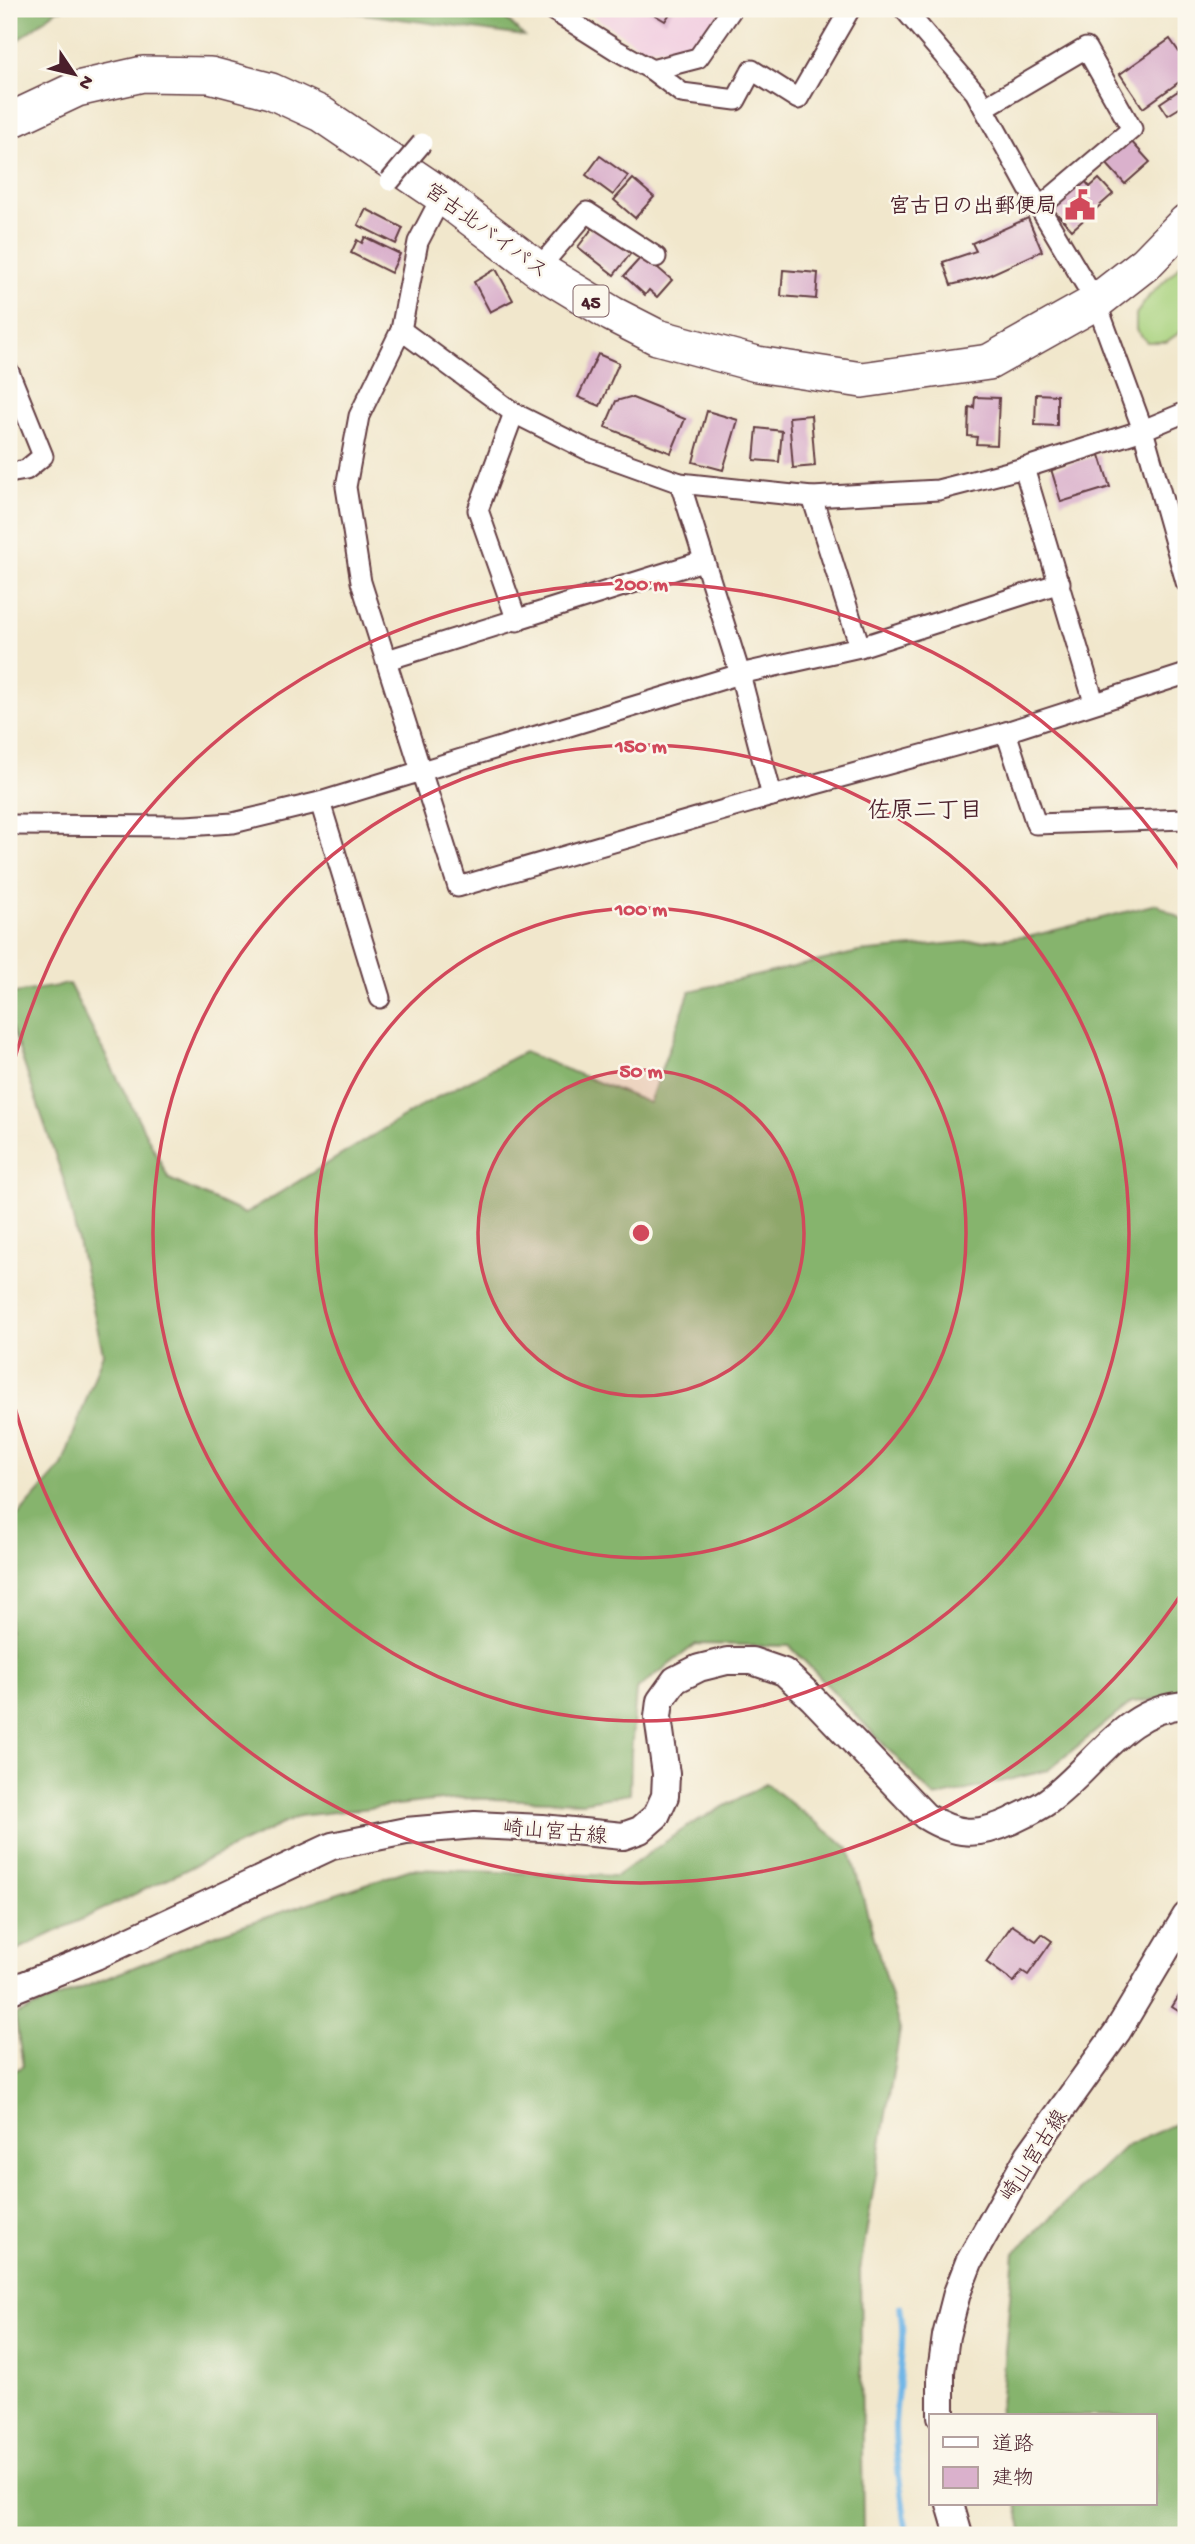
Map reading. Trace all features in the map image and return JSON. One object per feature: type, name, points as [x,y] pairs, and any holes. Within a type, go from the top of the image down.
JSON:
[{"type":"highway","name":"宮古北バイパス","points":[[9,121],[77,89],[143,74],[210,75],[271,91],[321,114],[442,196],[538,269],[656,337],[757,364],[862,380],[989,362],[1096,302],[1146,263],[1186,222]]},
{"type":"main road","name":"崎山宮古線","points":[[9,1991],[109,1950],[332,1846],[406,1831],[475,1825],[622,1836],[640,1830],[656,1816],[665,1796],[666,1774],[658,1717],[660,1702],[675,1680],[699,1668],[727,1661],[752,1661],[784,1672],[925,1816],[940,1825],[961,1832],[982,1832],[1025,1814],[1048,1801],[1122,1730],[1147,1715],[1186,1705]]},
{"type":"main road","name":"崎山宮古線","points":[[941,2414],[941,2372],[946,2336],[957,2293],[969,2262],[1029,2155],[1117,2032],[1186,1916]]},
{"type":"main road","points":[[951,2506],[959,2535]]},
{"type":"street","points":[[551,9],[652,70],[682,93],[736,100],[752,70],[799,99],[850,9]]},
{"type":"street","points":[[652,70],[698,58],[732,9]]},
{"type":"street","points":[[904,9],[975,92],[1096,302],[1143,430],[1186,582]]},
{"type":"street","points":[[984,108],[1086,48],[1132,129],[1040,207]]},
{"type":"street","points":[[390,181],[422,142]]},
{"type":"street","points":[[442,196],[418,242],[401,330],[359,416],[346,486],[361,582],[458,887],[772,796],[1006,732],[1186,674]]},
{"type":"street","points":[[538,269],[587,212],[656,257]]},
{"type":"street","points":[[401,330],[514,412],[589,450],[680,483],[812,497],[938,490],[1024,468],[1143,430],[1186,412]]},
{"type":"street","points":[[9,372],[43,456],[26,470],[9,473]]},
{"type":"street","points":[[514,412],[478,510],[517,621]]},
{"type":"street","points":[[1024,468],[1094,702]]},
{"type":"street","points":[[680,483],[740,674],[772,796]]},
{"type":"street","points":[[812,497],[860,647]]},
{"type":"street","points":[[387,660],[703,561]]},
{"type":"street","points":[[10,825],[209,826],[233,823],[320,802],[740,674],[860,647],[1060,583]]},
{"type":"street","points":[[1006,732],[1036,824],[1186,819]]},
{"type":"street","points":[[320,802],[380,998]]},
{"type":"shaded area","points":[[583,9],[723,9],[689,48],[642,48]]},
{"type":"green space","points":[[9,9],[63,9],[57,10],[9,47]]},
{"type":"green space","points":[[495,9],[524,36],[342,11]]},
{"type":"green space","points":[[1186,260],[1186,328],[1166,342],[1147,342],[1136,330],[1136,314],[1150,295]]},
{"type":"green space","points":[[1156,904],[1186,921],[1186,1696],[1132,1702],[1048,1770],[935,1798],[790,1646],[696,1644],[636,1690],[630,1794],[583,1802],[460,1798],[299,1816],[9,1954],[9,1526],[62,1466],[103,1353],[65,1184],[9,1020],[9,994],[69,984],[169,1179],[245,1214],[426,1103],[524,1052],[649,1103],[690,991],[859,952],[1032,936]]},
{"type":"green space","points":[[766,1784],[849,1848],[900,2030],[860,2270],[863,2535],[9,2535],[9,2074],[23,2066],[15,2015],[219,1933],[411,1869],[616,1876],[691,1824]]},
{"type":"green space","points":[[1186,2119],[1186,2535],[1023,2535],[1017,2506],[1156,2506],[1156,2414],[999,2414],[1014,2253],[1124,2147]]},
{"type":"building","points":[[645,9],[673,9],[665,21]]},
{"type":"building","points":[[1170,39],[1186,62],[1186,77],[1143,108],[1120,74]]},
{"type":"building","points":[[1178,91],[1186,104],[1168,115],[1160,103]]},
{"type":"building","points":[[1129,139],[1150,162],[1125,184],[1104,161]]},
{"type":"building","points":[[600,156],[628,176],[613,195],[586,175]]},
{"type":"building","points":[[1081,176],[1090,187],[1099,179],[1113,194],[1072,230],[1049,205]]},
{"type":"building","points":[[633,179],[654,197],[635,218],[614,200]]},
{"type":"building","points":[[366,209],[403,228],[396,244],[358,225]]},
{"type":"building","points":[[1028,218],[1042,251],[987,276],[951,285],[943,262],[976,251],[972,243]]},
{"type":"building","points":[[595,225],[631,253],[614,275],[578,247]]},
{"type":"building","points":[[365,237],[400,254],[391,273],[351,253],[357,240],[362,243]]},
{"type":"building","points":[[643,255],[672,280],[657,297],[649,290],[645,295],[624,276]]},
{"type":"building","points":[[496,269],[513,300],[490,312],[474,282]]},
{"type":"building","points":[[783,270],[818,273],[816,299],[781,296]]},
{"type":"building","points":[[598,354],[619,363],[600,406],[578,397]]},
{"type":"building","points":[[1036,394],[1057,395],[1057,426],[1035,425]]},
{"type":"building","points":[[630,397],[685,419],[671,453],[605,427],[616,401]]},
{"type":"building","points":[[975,397],[999,398],[997,445],[976,444],[977,437],[968,436],[969,407],[974,408]]},
{"type":"building","points":[[707,411],[738,420],[723,470],[693,462]]},
{"type":"building","points":[[811,415],[815,466],[793,468],[789,417]]},
{"type":"building","points":[[757,428],[782,431],[779,462],[754,460]]},
{"type":"building","points":[[1100,455],[1110,487],[1061,502],[1051,469]]},
{"type":"building","points":[[1012,1925],[1036,1941],[1042,1934],[1052,1941],[1028,1975],[1022,1971],[1014,1982],[986,1962]]},
{"type":"building","points":[[1186,1985],[1186,2016],[1172,2007]]},
{"type":"waterway","points":[[900,2307],[902,2336],[895,2440],[907,2535]]},
{"type":"place","name":"宮古日の出郵便局","points":[[1080,205]]},
{"type":"district","name":"佐原二丁目","points":[[925,809]]}]
